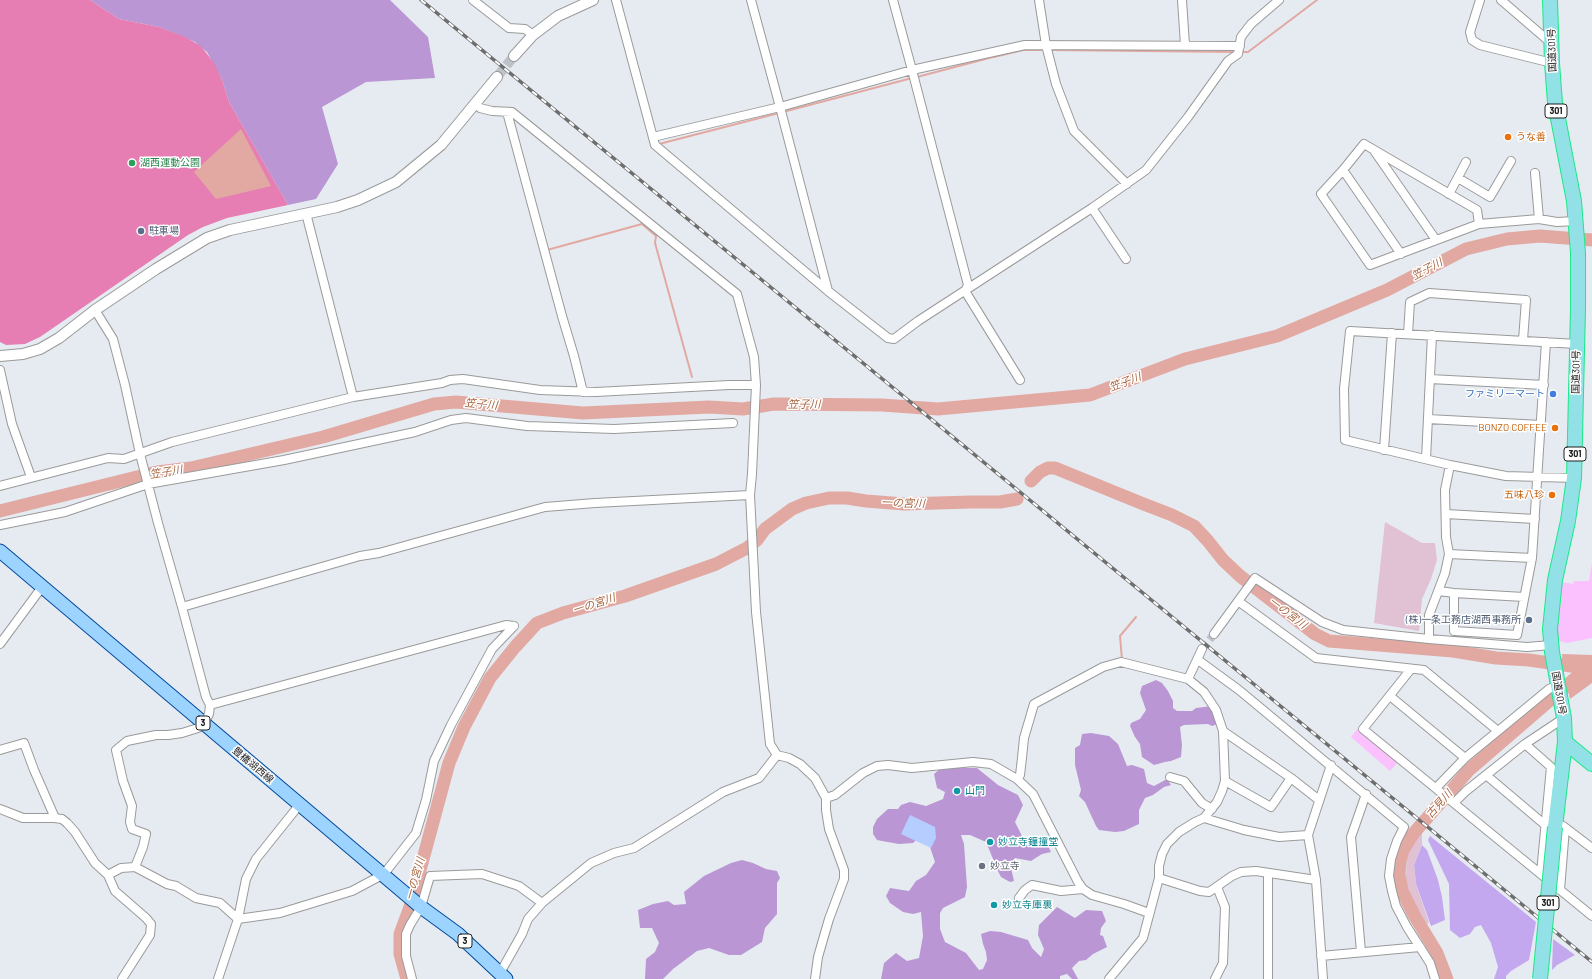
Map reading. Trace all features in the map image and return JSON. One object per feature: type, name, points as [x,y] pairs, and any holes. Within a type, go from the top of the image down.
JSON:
[{"type":"highway","name":"国道301号","points":[[1540,979],[1565,742],[1556,671],[1547,647],[1555,580],[1568,521],[1574,478],[1578,253],[1574,201],[1555,103],[1550,0]]},
{"type":"highway","points":[[1565,742],[1592,764]]},
{"type":"main road","name":"豊橋湖西線","points":[[0,551],[384,874],[421,907],[458,934],[503,976]]},
{"type":"street","points":[[473,0],[509,28],[524,29],[533,35]]},
{"type":"street","points":[[514,56],[533,35],[558,16],[593,0]]},
{"type":"street","points":[[616,0],[654,145],[828,291],[888,338],[894,339],[918,321],[1092,208],[1146,170],[1188,117],[1228,61],[1239,49],[1241,37],[1251,24],[1279,0]]},
{"type":"street","points":[[751,0],[828,291]]},
{"type":"street","points":[[893,0],[968,285],[965,291]]},
{"type":"street","points":[[1039,0],[1046,45],[1056,84],[1074,131],[1127,184]]},
{"type":"street","points":[[1182,0],[1185,45]]},
{"type":"street","points":[[1480,0],[1470,32],[1472,40],[1480,45],[1552,63]]},
{"type":"street","points":[[1501,0],[1551,43]]},
{"type":"street","points":[[653,137],[780,107],[912,70],[1025,45],[1185,45],[1239,49]]},
{"type":"street","points":[[0,356],[23,354],[40,348],[59,338],[96,310],[156,269],[207,238],[230,230],[325,210],[358,200],[396,182],[442,145],[497,77]]},
{"type":"street","points":[[475,104],[480,108],[492,111],[512,112],[737,294],[754,357],[756,385],[750,495],[752,545],[756,612],[770,744],[777,755],[789,758],[800,764],[815,778],[826,798],[826,810],[830,829],[844,870],[844,878],[829,919],[818,957],[815,979]]},
{"type":"street","points":[[507,112],[583,392]]},
{"type":"street","points":[[1480,224],[1477,210],[1364,144],[1321,194],[1370,265],[1480,224],[1539,218],[1576,224]]},
{"type":"street","points":[[1374,151],[1436,240]]},
{"type":"street","points":[[1458,178],[1490,197],[1511,161]]},
{"type":"street","points":[[1449,194],[1466,162]]},
{"type":"street","points":[[1343,170],[1401,254]]},
{"type":"street","points":[[1534,173],[1539,218]]},
{"type":"street","points":[[1092,208],[1126,259]]},
{"type":"street","points":[[306,214],[353,397]]},
{"type":"street","points":[[965,291],[1020,380]]},
{"type":"street","points":[[1408,334],[1410,302],[1429,293],[1526,300],[1523,340]]},
{"type":"street","points":[[96,310],[113,339],[125,385],[140,456],[206,697],[210,705],[209,714],[204,724],[198,728],[182,733],[156,735],[127,741],[116,750],[123,782],[132,806],[130,822],[132,829],[146,834],[135,868]]},
{"type":"street","points":[[1574,478],[1506,476],[1450,465],[1345,440],[1344,389],[1350,331],[1577,344]]},
{"type":"street","points":[[1384,450],[1392,333]]},
{"type":"street","points":[[1426,459],[1432,335]]},
{"type":"street","points":[[1454,593],[1454,631],[1517,635],[1532,558],[1546,342]]},
{"type":"street","points":[[0,370],[12,424],[31,477]]},
{"type":"street","points":[[0,486],[108,458],[124,459],[140,456],[172,442],[353,397],[463,379],[540,390],[583,392],[756,385]]},
{"type":"street","points":[[1430,379],[1544,385]]},
{"type":"street","points":[[0,525],[65,512],[148,484],[284,460],[415,432],[451,420],[466,418],[527,426],[614,429],[733,423]]},
{"type":"street","points":[[1428,419],[1541,425]]},
{"type":"street","points":[[1429,639],[1429,615],[1445,573],[1449,554],[1446,537],[1445,490],[1450,465]]},
{"type":"street","points":[[182,607],[360,556],[387,551],[545,507],[750,495]]},
{"type":"street","points":[[1446,514],[1535,519]]},
{"type":"street","points":[[1449,554],[1532,558]]},
{"type":"street","points":[[1214,634],[1254,578],[1322,622],[1343,630],[1429,639],[1527,647],[1547,647]]},
{"type":"street","points":[[0,644],[42,587]]},
{"type":"street","points":[[1439,591],[1524,597]]},
{"type":"street","points":[[1238,601],[1316,658],[1424,670],[1498,731]]},
{"type":"street","points":[[108,875],[121,868],[135,868],[167,884],[176,886],[196,898],[220,903],[238,918],[280,913],[352,891],[384,874],[416,833],[426,800],[434,761],[451,725],[492,649],[514,626],[506,625],[210,705]]},
{"type":"street","points":[[1188,679],[1202,649]]},
{"type":"street","points":[[1198,660],[1239,690],[1404,827],[1396,841],[1391,859],[1389,876],[1396,906],[1407,928],[1430,963],[1435,979]]},
{"type":"street","points":[[1018,779],[1020,775],[1024,738],[1034,704],[1096,670],[1121,662],[1188,679],[1204,692],[1216,710],[1223,731],[1225,780],[1217,802],[1204,818],[1179,832],[1167,844],[1162,854],[1159,866],[1159,878],[1143,938],[1109,979]]},
{"type":"street","points":[[1411,668],[1363,728],[1592,916]]},
{"type":"street","points":[[1436,788],[1465,758],[1549,689],[1558,687]]},
{"type":"street","points":[[1390,696],[1465,758]]},
{"type":"street","points":[[1453,802],[1525,744],[1562,711]]},
{"type":"street","points":[[1223,731],[1291,778],[1319,800]]},
{"type":"street","points":[[0,750],[24,743],[54,818]]},
{"type":"street","points":[[1525,744],[1551,767],[1557,826],[1560,890]]},
{"type":"street","points":[[503,976],[528,919],[542,903],[592,863],[614,853],[634,848],[723,792],[759,778],[777,755]]},
{"type":"street","points":[[826,798],[835,795],[863,773],[877,766],[888,765],[912,768],[983,762],[991,764],[1018,779],[1033,794],[1083,889],[1092,895],[1124,904],[1149,914]]},
{"type":"street","points":[[1324,979],[1316,880],[1308,836],[1331,766]]},
{"type":"street","points":[[1486,775],[1557,826],[1592,848]]},
{"type":"street","points":[[1170,777],[1184,781],[1202,803],[1212,809]]},
{"type":"street","points":[[1225,780],[1271,807],[1291,778]]},
{"type":"street","points":[[1361,952],[1351,837],[1366,794]]},
{"type":"street","points":[[218,979],[238,918],[246,879],[256,859],[300,804]]},
{"type":"street","points":[[0,809],[23,818],[62,819],[75,832],[95,863],[108,875],[115,891],[151,924],[150,935],[122,979]]},
{"type":"street","points":[[1204,818],[1244,830],[1279,837],[1308,836]]},
{"type":"street","points":[[1541,873],[1557,826]]},
{"type":"street","points":[[1159,878],[1200,891],[1209,892],[1232,876],[1241,872],[1256,871],[1316,880]]},
{"type":"street","points":[[1268,873],[1268,979]]},
{"type":"street","points":[[412,979],[406,956],[406,934],[421,907],[430,876],[482,874],[519,886],[542,903]]},
{"type":"street","points":[[1019,898],[1025,890],[1032,885],[1061,891],[1083,889]]},
{"type":"street","points":[[1215,979],[1223,962],[1225,907],[1217,886]]},
{"type":"street","points":[[1321,956],[1420,947]]},
{"type":"shaded area","name":"湖西運動公園","points":[[0,0],[90,0],[119,19],[159,27],[185,37],[201,46],[214,63],[222,80],[229,102],[288,205],[227,218],[203,227],[188,235],[40,337],[25,344],[6,345],[0,342]]},
{"type":"shaded area","points":[[90,0],[390,0],[428,37],[435,78],[366,82],[322,107],[338,164],[316,199],[288,205],[229,102],[222,80],[207,52],[195,42],[159,27],[119,19]]},
{"type":"shaded area","points":[[241,129],[271,186],[216,199],[194,172]]},
{"type":"shaded area","points":[[1385,522],[1422,543],[1435,543],[1437,560],[1431,579],[1422,599],[1419,631],[1374,623]]},
{"type":"shaded area","points":[[1592,563],[1592,638],[1567,643],[1555,640],[1556,620],[1561,603],[1561,591],[1558,581],[1573,584],[1574,581],[1589,581]]},
{"type":"shaded area","points":[[1562,654],[1592,655],[1592,683],[1570,699],[1567,687],[1576,680],[1579,676],[1579,672],[1563,667]]},
{"type":"shaded area","points":[[1156,680],[1162,683],[1168,691],[1173,701],[1173,708],[1177,711],[1192,711],[1196,708],[1212,706],[1218,724],[1212,726],[1208,724],[1184,725],[1180,727],[1182,745],[1181,757],[1154,765],[1142,757],[1140,744],[1130,726],[1131,723],[1140,719],[1146,710],[1140,693],[1142,686]]},
{"type":"shaded area","points":[[1358,728],[1399,761],[1390,771],[1351,737]]},
{"type":"shaded area","points":[[1091,733],[1109,736],[1118,744],[1127,766],[1132,765],[1144,769],[1147,783],[1154,786],[1167,779],[1171,785],[1164,787],[1153,795],[1145,798],[1139,810],[1139,824],[1124,831],[1115,832],[1099,830],[1085,802],[1079,796],[1081,790],[1075,765],[1075,748],[1080,745],[1082,734]]},
{"type":"shaded area","points":[[941,768],[977,768],[998,785],[1018,795],[1023,805],[1015,822],[1025,842],[1048,846],[1051,852],[1042,854],[1031,861],[1015,858],[1012,862],[1011,868],[1014,881],[1010,882],[1001,877],[986,842],[970,835],[961,835],[964,844],[967,887],[965,897],[943,908],[940,913],[940,929],[945,942],[966,953],[979,970],[983,969],[987,960],[981,934],[990,931],[1001,932],[1028,940],[1032,948],[1041,957],[1044,949],[1038,935],[1039,925],[1057,907],[1075,918],[1086,910],[1102,911],[1106,921],[1101,928],[1100,935],[1103,936],[1107,947],[1093,954],[1086,960],[1079,961],[1072,968],[1078,979],[1072,979],[1067,974],[1060,976],[1060,979],[881,979],[884,963],[896,953],[907,961],[919,958],[923,936],[921,912],[913,914],[903,912],[890,903],[886,896],[890,888],[909,891],[916,881],[926,875],[935,862],[928,841],[921,835],[913,843],[899,844],[877,840],[873,834],[873,827],[877,819],[888,809],[898,809],[901,805],[910,802],[926,806],[943,799],[945,792],[937,788],[934,774]]},
{"type":"shaded area","points":[[1422,832],[1422,845],[1414,865],[1416,884],[1429,923],[1427,924],[1407,893],[1406,876],[1407,851],[1414,839]]},
{"type":"shaded area","points":[[1430,836],[1536,922],[1529,960],[1511,971],[1506,976],[1506,979],[1494,979],[1498,967],[1491,943],[1481,925],[1475,927],[1470,934],[1460,938],[1450,930],[1449,884],[1428,840]]},
{"type":"shaded area","points":[[1422,845],[1427,850],[1438,880],[1445,920],[1431,926],[1416,884],[1414,865]]},
{"type":"shaded area","points":[[742,860],[766,869],[777,871],[780,878],[777,883],[777,914],[765,928],[762,942],[741,955],[729,955],[709,948],[697,951],[673,969],[663,979],[645,979],[646,959],[655,952],[659,943],[652,928],[640,928],[638,910],[653,904],[668,901],[674,905],[686,904],[684,892],[704,876],[731,863]]},
{"type":"shaded area","points":[[1553,939],[1575,955],[1557,965],[1552,970]]},
{"type":"sand","points":[[910,815],[935,827],[936,838],[931,848],[901,834]]},
{"type":"waterway","points":[[1240,52],[1248,52],[1317,0]]},
{"type":"waterway","points":[[994,57],[1023,50],[1041,50]]},
{"type":"waterway","points":[[1050,50],[1236,52]]},
{"type":"waterway","points":[[917,77],[993,57]]},
{"type":"waterway","points":[[783,112],[912,78]]},
{"type":"waterway","points":[[659,144],[779,113]]},
{"type":"waterway","points":[[547,250],[642,224],[656,236],[655,243],[692,377]]},
{"type":"waterway","name":"笠子川","points":[[0,511],[157,472],[191,468],[323,437],[434,404],[456,402],[583,413],[709,407],[743,409],[774,404],[882,405],[938,409],[1090,395],[1185,359],[1277,336],[1387,290],[1466,249],[1507,239],[1540,236],[1592,240]]},
{"type":"waterway","name":"一の宮川","points":[[1031,481],[1040,472],[1048,468],[1055,468],[1172,515],[1194,526],[1223,560],[1240,576],[1315,634],[1329,641],[1453,651],[1496,658],[1529,660],[1592,669]]},
{"type":"waterway","name":"一の宮川","points":[[407,979],[400,954],[400,934],[410,907],[449,763],[464,727],[490,678],[537,623],[563,613],[625,596],[716,564],[747,548],[757,540],[765,529],[792,509],[806,503],[829,498],[847,498],[904,504],[1000,502],[1017,499]]},
{"type":"waterway","points":[[1122,660],[1120,636],[1136,617]]},
{"type":"waterway","name":"古見川","points":[[1447,979],[1437,953],[1414,915],[1402,891],[1399,874],[1403,850],[1413,834],[1469,770],[1586,669]]},
{"type":"tunnel","points":[[497,77],[514,56]]},
{"type":"tunnel","points":[[1202,649],[1214,634]]},
{"type":"railway","points":[[421,0],[1592,962]]},
{"type":"place","name":"うな善","points":[[1508,137]]},
{"type":"place","name":"湖西運動公園","points":[[132,163]]},
{"type":"place","name":"駐車場","points":[[141,231]]},
{"type":"place","name":"ファミリーマート","points":[[1553,394]]},
{"type":"place","name":"BONZO COFFEE","points":[[1555,428]]},
{"type":"place","name":"五味八珍","points":[[1552,495]]},
{"type":"place","name":"(株)一条工務店湖西事務所","points":[[1529,620]]},
{"type":"place","name":"山門","points":[[957,791]]},
{"type":"place","name":"妙立寺鐘撞堂","points":[[990,842]]},
{"type":"place","name":"妙立寺","points":[[982,866]]},
{"type":"place","name":"妙立寺庫裏","points":[[994,905]]}]
